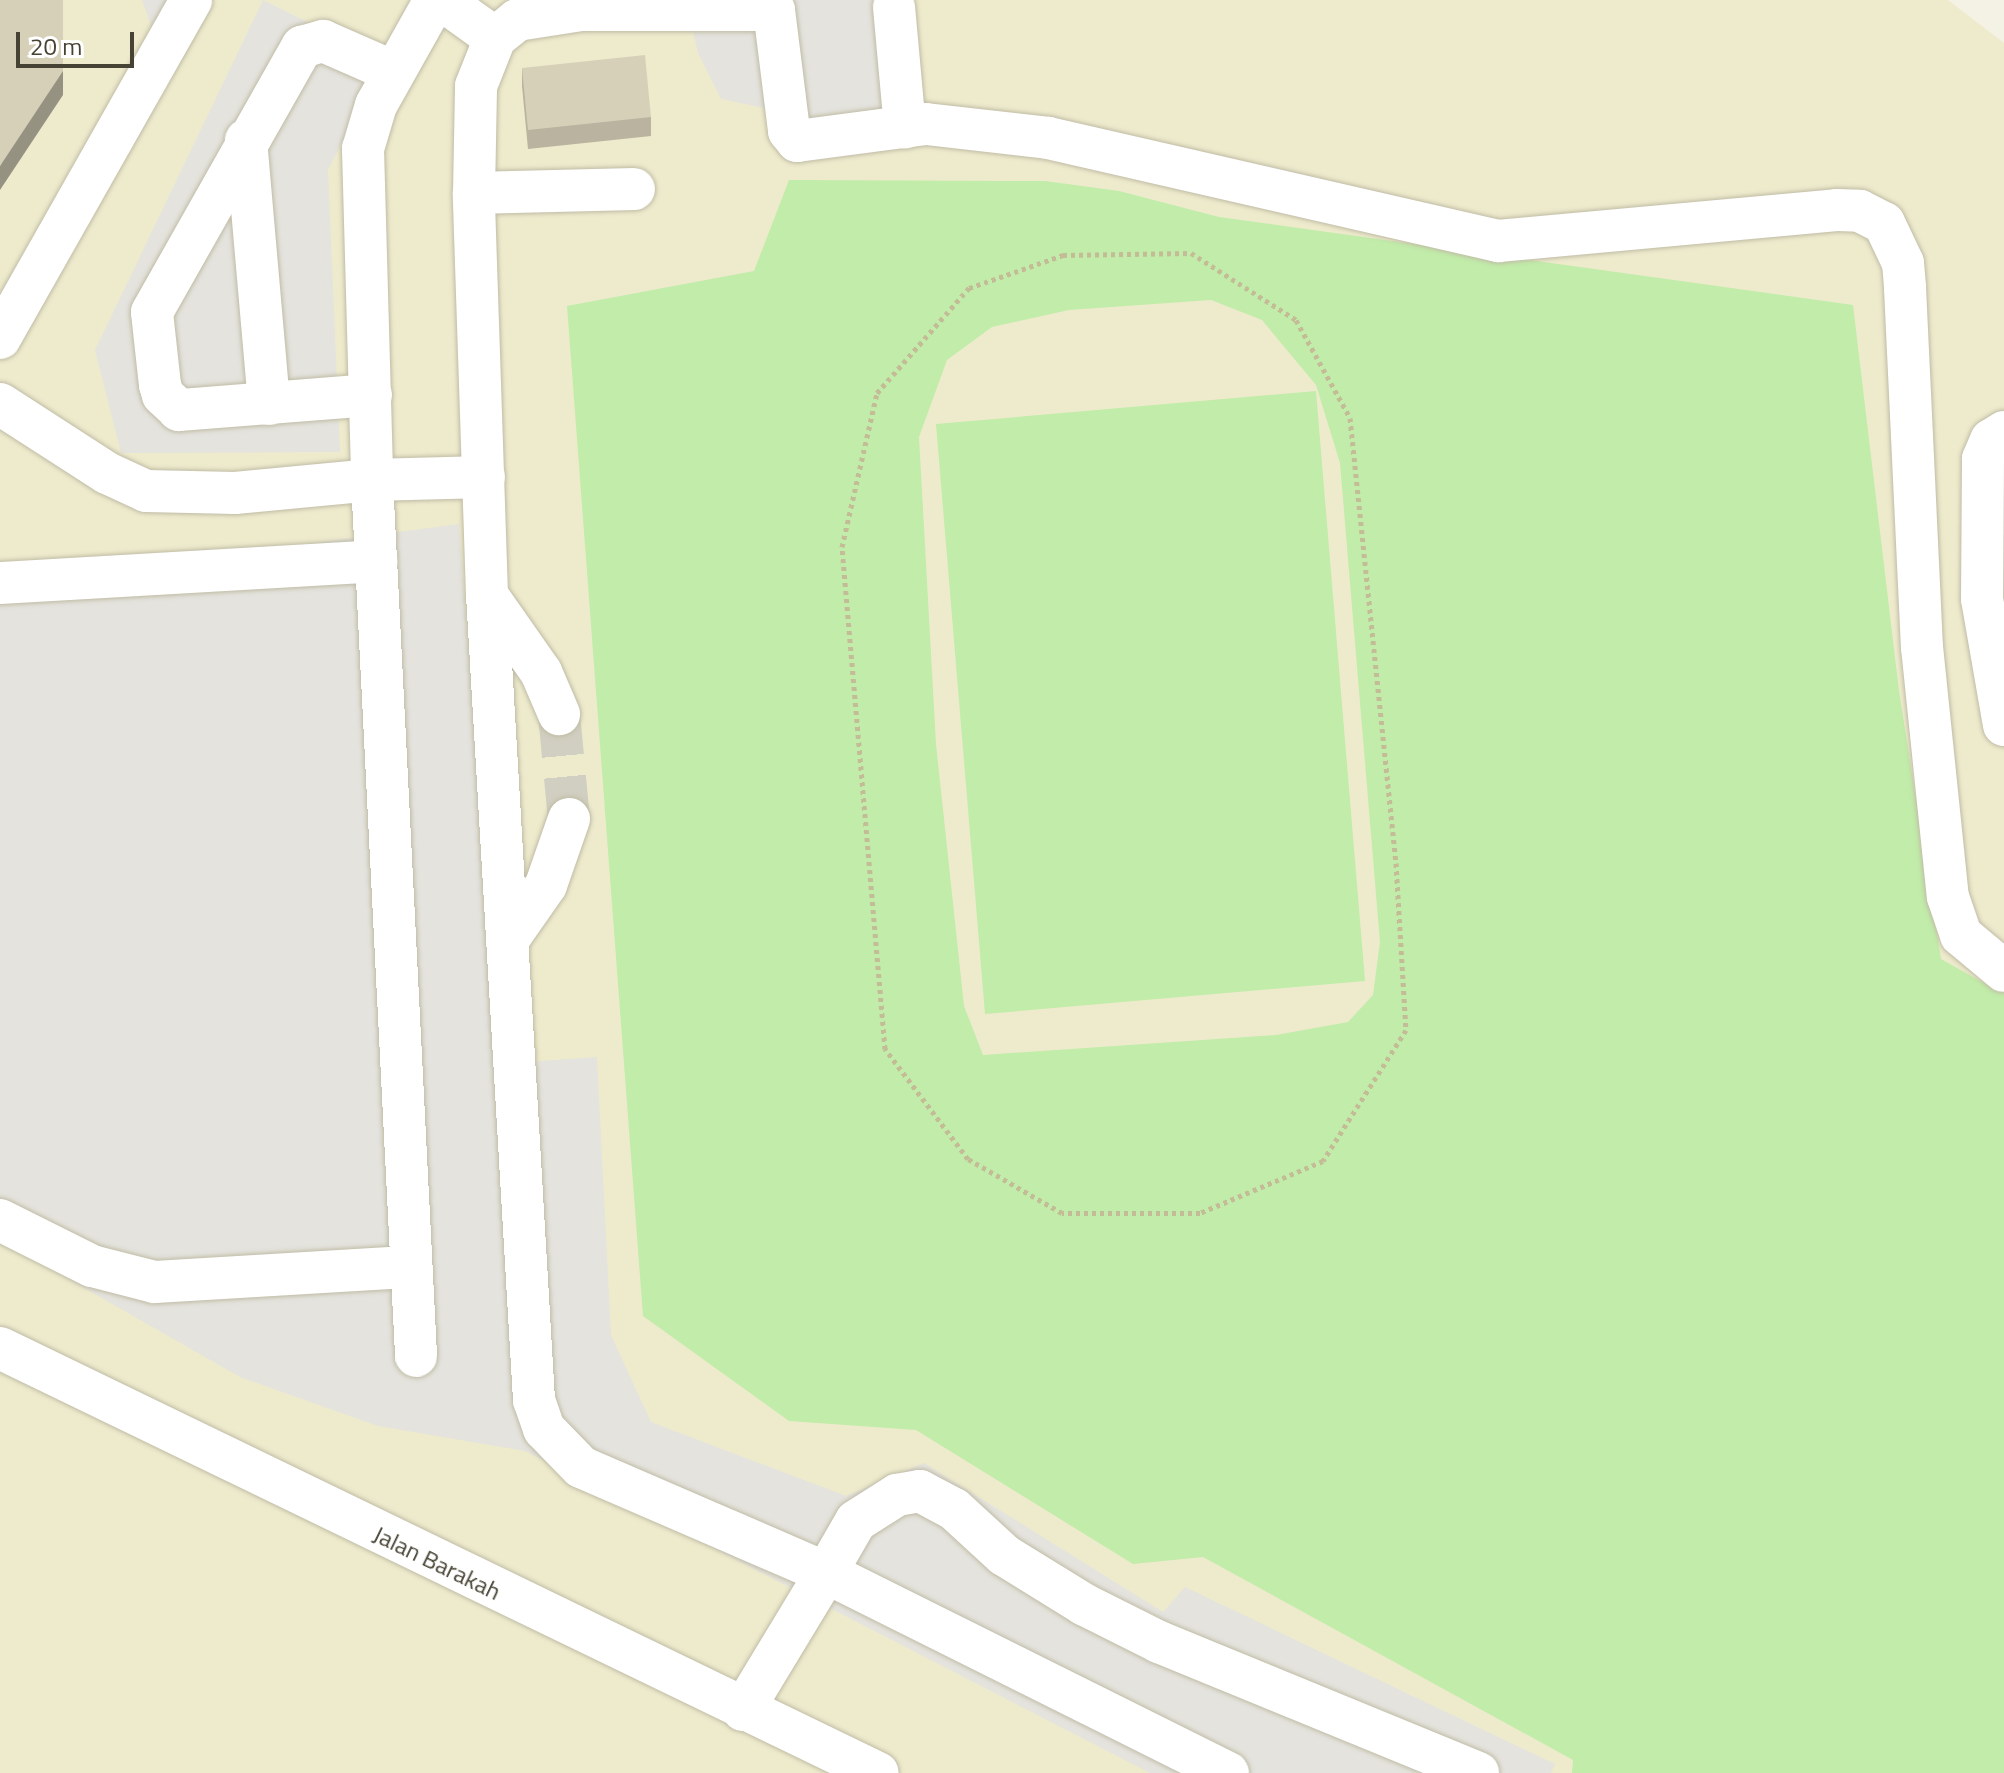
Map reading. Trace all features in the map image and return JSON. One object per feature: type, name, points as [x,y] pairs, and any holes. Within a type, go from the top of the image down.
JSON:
[{"type":"street","points":[[0,338],[191,0]]},
{"type":"street","points":[[416,1356],[372,480],[363,149],[376,105],[435,0]]},
{"type":"street","points":[[442,0],[495,38]]},
{"type":"street","points":[[1228,1773],[826,1573],[605,1480],[561,1451],[544,1429],[534,1400],[487,595],[474,193],[476,86],[495,38],[517,20],[543,13],[660,3],[774,5],[789,131],[797,141],[926,124],[1048,138],[1498,241],[1837,210],[1860,211],[1884,223],[1903,263],[1922,647],[1948,897],[1961,935],[2004,971]]},
{"type":"street","points":[[894,7],[905,127]]},
{"type":"street","points":[[371,395],[191,410],[170,404],[160,385],[152,321],[162,291],[295,55],[312,42],[333,43],[394,72]]},
{"type":"street","points":[[246,140],[269,404]]},
{"type":"street","points":[[474,193],[634,189]]},
{"type":"street","points":[[0,404],[107,473],[146,491],[235,493],[372,480],[484,477]]},
{"type":"street","points":[[2004,432],[1991,440],[1983,459],[1982,599],[2004,725]]},
{"type":"street","points":[[0,583],[376,561]]},
{"type":"street","points":[[487,595],[541,672],[559,714]]},
{"type":"street","points":[[507,941],[546,885],[569,819]]},
{"type":"street","points":[[0,1220],[92,1266],[155,1282],[411,1267]]},
{"type":"street","name":"Jalan Barakah","points":[[0,1348],[878,1773]]},
{"type":"street","points":[[743,1710],[856,1521],[897,1495],[920,1491],[954,1509],[1004,1555],[1085,1605],[1159,1642],[1478,1773]]},
{"type":"path","points":[[1191,253],[1296,320],[1350,418],[1396,863],[1406,1030],[1323,1161],[1200,1213],[1062,1213],[968,1159],[885,1049],[842,547],[877,393],[969,288],[1063,255],[1191,253]]},
{"type":"shaded area","points":[[0,0],[1948,0],[2004,43],[2004,1773],[0,1773]]},
{"type":"shaded area","points":[[142,0],[191,0],[160,51]]},
{"type":"shaded area","points":[[263,0],[384,60],[328,170],[340,452],[121,453],[95,350]]},
{"type":"shaded area","points":[[686,0],[907,0],[913,113],[817,119],[721,99],[698,53]]},
{"type":"shaded area","points":[[459,524],[499,1064],[597,1057],[611,1335],[651,1422],[846,1496],[924,1463],[1163,1612],[1185,1587],[1555,1764],[1551,1773],[1150,1773],[525,1451],[378,1426],[240,1377],[37,1261],[0,1234],[0,584]]},
{"type":"green space","points":[[789,180],[1045,181],[1119,191],[1219,217],[1853,305],[1899,691],[1941,959],[1991,987],[2004,988],[2004,1773],[1572,1773],[1573,1760],[1203,1557],[1133,1564],[916,1430],[789,1421],[643,1316],[567,306],[754,271]],"holes":[[[1211,300],[1262,320],[1316,385],[1340,463],[1380,942],[1373,995],[1348,1022],[1276,1035],[983,1055],[964,1006],[936,744],[919,437],[947,360],[992,327],[1069,310]]]},
{"type":"green space","points":[[1316,391],[1365,981],[985,1014],[936,424]]},
{"type":"building","points":[[0,0],[63,0],[63,71],[0,166]]},
{"type":"building","points":[[645,55],[651,117],[528,130],[522,68]]},
{"type":"tunnel","points":[[559,714],[569,819]]}]
